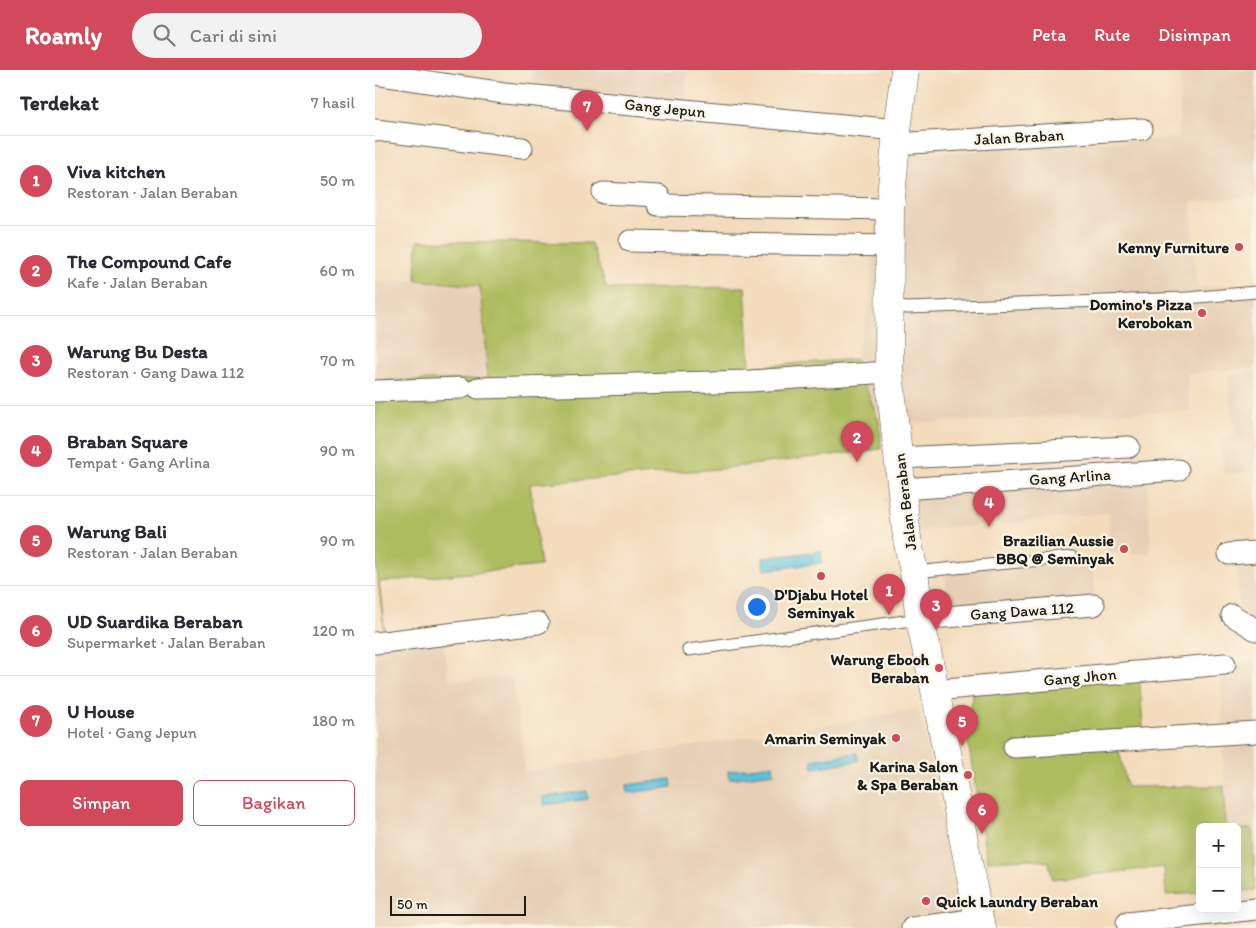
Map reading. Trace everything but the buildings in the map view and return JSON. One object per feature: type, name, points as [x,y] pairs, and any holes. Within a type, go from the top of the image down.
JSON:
[{"type":"street","name":"Jalan Beraban","points":[[905,70],[896,137],[890,209],[889,372],[907,538],[914,572],[920,619],[980,924]]},
{"type":"street","name":"Gang Jepun","points":[[375,74],[504,93],[896,137]]},
{"type":"street","name":"Jalan Braban","points":[[896,137],[1142,129]]},
{"type":"street","points":[[375,130],[522,148]]},
{"type":"street","points":[[603,192],[659,196],[704,196]]},
{"type":"street","points":[[659,196],[658,205],[890,209]]},
{"type":"street","points":[[630,241],[891,246]]},
{"type":"street","points":[[375,391],[750,380],[889,372]]},
{"type":"street","points":[[899,458],[1129,447]]},
{"type":"street","name":"Gang Arlina","points":[[902,489],[1178,470]]},
{"type":"street","points":[[1229,554],[1256,552]]},
{"type":"street","name":"Gang Dawa 112","points":[[920,619],[1094,605]]},
{"type":"street","points":[[1232,615],[1256,630]]},
{"type":"street","points":[[375,643],[538,623]]},
{"type":"street","name":"Gang Jhon","points":[[935,690],[1225,664]]},
{"type":"street","points":[[1015,747],[1256,732]]},
{"type":"street","points":[[1127,923],[1256,909]]},
{"type":"street","points":[[912,928],[980,924]]},
{"type":"lane","points":[[889,306],[908,308],[1187,298],[1256,292]]},
{"type":"lane","points":[[914,572],[1072,557]]},
{"type":"lane","points":[[688,650],[920,619]]},
{"type":"shaded area","points":[[533,70],[688,70],[683,116],[524,106]]},
{"type":"shaded area","points":[[1181,70],[1256,70],[1256,197],[1191,202],[1197,288],[1256,284],[1256,368],[1187,373],[1190,410],[880,425],[855,359],[869,309],[881,157],[1179,138]]},
{"type":"shaded area","points":[[416,280],[480,286],[488,379],[375,381],[375,281]]},
{"type":"shaded area","points":[[1256,371],[1256,471],[1224,474],[1220,437],[1235,435],[1228,375]]},
{"type":"shaded area","points":[[1147,475],[1151,554],[1107,552],[1110,513],[894,533],[884,498],[932,488]]},
{"type":"shaded area","points":[[1256,555],[1256,634],[1241,633],[1236,557]]},
{"type":"shaded area","points":[[943,561],[1092,563],[1096,606],[950,609]]},
{"type":"shaded area","points":[[442,629],[449,681],[513,677],[525,772],[858,720],[918,708],[966,928],[375,928],[375,638]]},
{"type":"shaded area","points":[[1256,661],[1256,890],[1252,829],[1241,828],[1241,823],[1225,823],[1221,664]]},
{"type":"green space","points":[[417,241],[591,243],[607,289],[745,287],[750,367],[855,359],[880,425],[881,449],[718,469],[530,484],[541,566],[379,582],[385,636],[375,556],[375,381],[488,379],[480,286],[416,280]]},
{"type":"green space","points":[[1139,673],[1144,739],[1117,741],[1127,787],[1224,786],[1225,823],[1196,823],[1196,893],[1166,895],[1164,867],[1052,879],[1049,862],[1030,859],[987,861],[964,717],[972,701],[971,683]]},
{"type":"green space","points":[[1241,829],[1252,829],[1255,890],[1241,891]]},
{"type":"water","points":[[821,551],[822,563],[764,570],[763,558]]},
{"type":"water","points":[[857,753],[858,761],[813,768],[812,760]]},
{"type":"water","points":[[773,765],[774,773],[729,779],[728,771]]},
{"type":"water","points":[[671,779],[672,787],[628,793],[627,785]]},
{"type":"water","points":[[587,791],[588,799],[544,805],[542,797]]},
{"type":"place","name":"U House","points":[[587,131]]},
{"type":"place","name":"Kenny Furniture","points":[[1239,247]]},
{"type":"place","name":"Domino's Pizza Kerobokan","points":[[1202,313]]},
{"type":"place","name":"The Compound Cafe","points":[[857,462]]},
{"type":"place","name":"Braban Square","points":[[989,527]]},
{"type":"place","name":"Brazilian Aussie BBQ @ Seminyak","points":[[1124,549]]},
{"type":"place","name":"D'Djabu Hotel Seminyak","points":[[821,576]]},
{"type":"place","name":"Viva kitchen","points":[[889,615]]},
{"type":"place","name":"Warung Bu Desta","points":[[936,630]]},
{"type":"place","name":"Warung Ebooh Beraban","points":[[939,668]]},
{"type":"place","name":"Amarin Seminyak","points":[[896,738]]},
{"type":"place","name":"Warung Bali","points":[[962,746]]},
{"type":"place","name":"Karina Salon & Spa Beraban","points":[[968,775]]},
{"type":"place","name":"UD Suardika Beraban","points":[[982,834]]},
{"type":"place","name":"Quick Laundry Beraban","points":[[926,901]]}]
